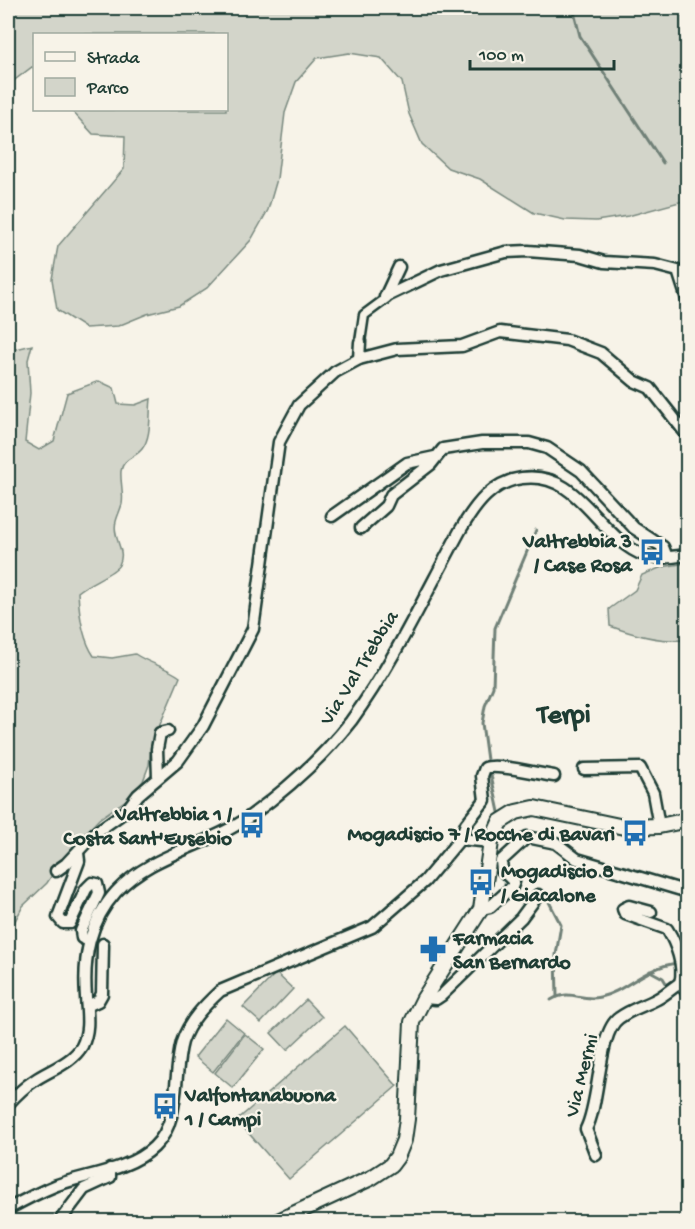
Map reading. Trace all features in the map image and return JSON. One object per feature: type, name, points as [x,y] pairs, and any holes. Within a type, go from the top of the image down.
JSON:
[{"type":"street","points":[[359,359],[364,315],[387,298],[441,270],[506,252],[528,250],[580,255],[604,262],[655,265],[683,270],[687,302]]},
{"type":"street","points":[[387,298],[386,294],[399,267]]},
{"type":"street","points":[[56,871],[78,853],[95,833],[126,811],[138,795],[178,760],[198,734],[253,629],[281,435],[303,399],[335,372],[359,359],[397,349],[462,346],[500,332],[578,343],[601,353],[634,381],[650,388],[687,436]]},
{"type":"street","points":[[361,528],[386,506],[391,495],[431,464],[435,457],[448,447],[482,443],[529,443],[547,448],[597,485],[634,528],[663,547],[667,557]]},
{"type":"street","points":[[332,516],[407,463],[435,457]]},
{"type":"street","name":"Via Val Trebbia","points":[[8,1104],[17,1093],[67,1061],[81,1048],[87,1032],[85,969],[89,941],[102,910],[137,872],[161,858],[222,834],[249,816],[323,753],[351,721],[380,676],[476,505],[507,480],[529,477],[550,479],[579,497],[621,543],[648,557],[687,555]]},
{"type":"street","points":[[158,777],[157,749],[160,734],[168,731]]},
{"type":"street","points":[[8,1209],[58,1185],[140,1157],[159,1142],[168,1124],[177,1067],[186,1034],[202,1008],[220,991],[372,927],[425,881],[460,839],[466,824],[485,800],[482,776],[485,768],[499,765],[515,771],[554,776]]},
{"type":"street","points":[[584,769],[640,768],[653,793],[659,826]]},
{"type":"street","points":[[276,1221],[370,1178],[391,1165],[397,1157],[404,1140],[407,1119],[412,1022],[424,998],[481,909],[491,842],[500,822],[525,809],[544,810],[624,827],[659,826],[687,820]]},
{"type":"street","points":[[481,909],[490,908],[513,887],[514,882],[502,870],[501,861],[527,837],[556,843],[573,857],[587,862],[687,892]]},
{"type":"street","points":[[460,839],[491,842]]},
{"type":"street","points":[[78,853],[79,861],[58,917],[63,923],[70,923],[86,889],[90,884],[97,884],[99,893],[81,931],[82,938],[89,941]]},
{"type":"street","points":[[424,998],[436,999],[442,995],[521,918],[538,895]]},
{"type":"street","points":[[651,912],[629,906],[623,909],[626,914],[663,926],[670,933],[678,954],[681,980],[687,994]]},
{"type":"street","points":[[87,1006],[98,1001],[102,987],[103,944]]},
{"type":"street","name":"Via Mermi","points":[[596,1155],[586,1129],[594,1107],[606,1045],[614,1024],[618,1018],[639,1005],[656,1000],[681,980]]},
{"type":"street","points":[[59,1221],[84,1189],[110,1177],[110,1169]]},
{"type":"green space","points":[[8,8],[687,8],[687,200],[628,216],[596,221],[565,220],[534,213],[480,179],[448,168],[422,144],[409,114],[402,82],[381,58],[349,53],[317,58],[296,82],[285,113],[277,179],[268,210],[251,240],[207,288],[179,306],[147,314],[118,326],[85,328],[57,310],[52,279],[58,246],[124,169],[125,136],[93,134],[72,111],[228,111],[228,33],[33,33],[33,68],[8,85]]},
{"type":"green space","points":[[32,345],[28,360],[30,393],[25,442],[39,450],[54,441],[67,393],[99,381],[114,388],[118,404],[135,405],[151,399],[149,432],[145,444],[139,452],[124,463],[121,471],[122,504],[115,526],[121,561],[112,571],[78,592],[79,609],[84,634],[94,656],[112,658],[135,654],[180,677],[151,746],[149,765],[143,781],[126,800],[99,819],[63,858],[47,883],[23,906],[15,921],[8,946],[8,351]]},
{"type":"green space","points":[[687,563],[687,640],[648,637],[610,626],[609,609],[635,590],[642,575],[662,567]]},
{"type":"green space","points":[[276,973],[293,989],[261,1023],[243,1007]]},
{"type":"green space","points":[[306,1000],[322,1017],[287,1050],[271,1033]]},
{"type":"green space","points":[[226,1018],[244,1033],[213,1072],[195,1057]]},
{"type":"green space","points":[[345,1026],[397,1086],[289,1179],[237,1120]]},
{"type":"green space","points":[[245,1034],[264,1049],[233,1088],[215,1073]]},
{"type":"waterway","points":[[573,8],[580,36],[663,163]]},
{"type":"waterway","points":[[487,760],[482,723],[485,706],[493,687],[495,628],[536,530]]},
{"type":"waterway","points":[[491,775],[499,812]]},
{"type":"waterway","points":[[547,898],[561,925],[556,955],[557,997]]},
{"type":"waterway","points":[[551,1000],[565,995],[600,997],[618,990],[644,974],[677,963]]},
{"type":"waterway","points":[[650,971],[663,978],[666,983]]},
{"type":"waterway","points":[[670,1222],[688,1213]]},
{"type":"place","name":"Valtrebbia 3 / Case Rosa","points":[[652,552]]},
{"type":"place","name":"Valtrebbia 1 / Costa Sant'Eusebio","points":[[252,825]]},
{"type":"place","name":"Mogadiscio 7 / Rocche di Bavari","points":[[635,833]]},
{"type":"place","name":"Mogadiscio 8 / Giacalone","points":[[481,882]]},
{"type":"place","name":"Farmacia San Bernardo","points":[[433,949]]},
{"type":"place","name":"Valfontanabuona 1 / Campi","points":[[165,1106]]},
{"type":"district","name":"Terpi","points":[[564,713]]}]
